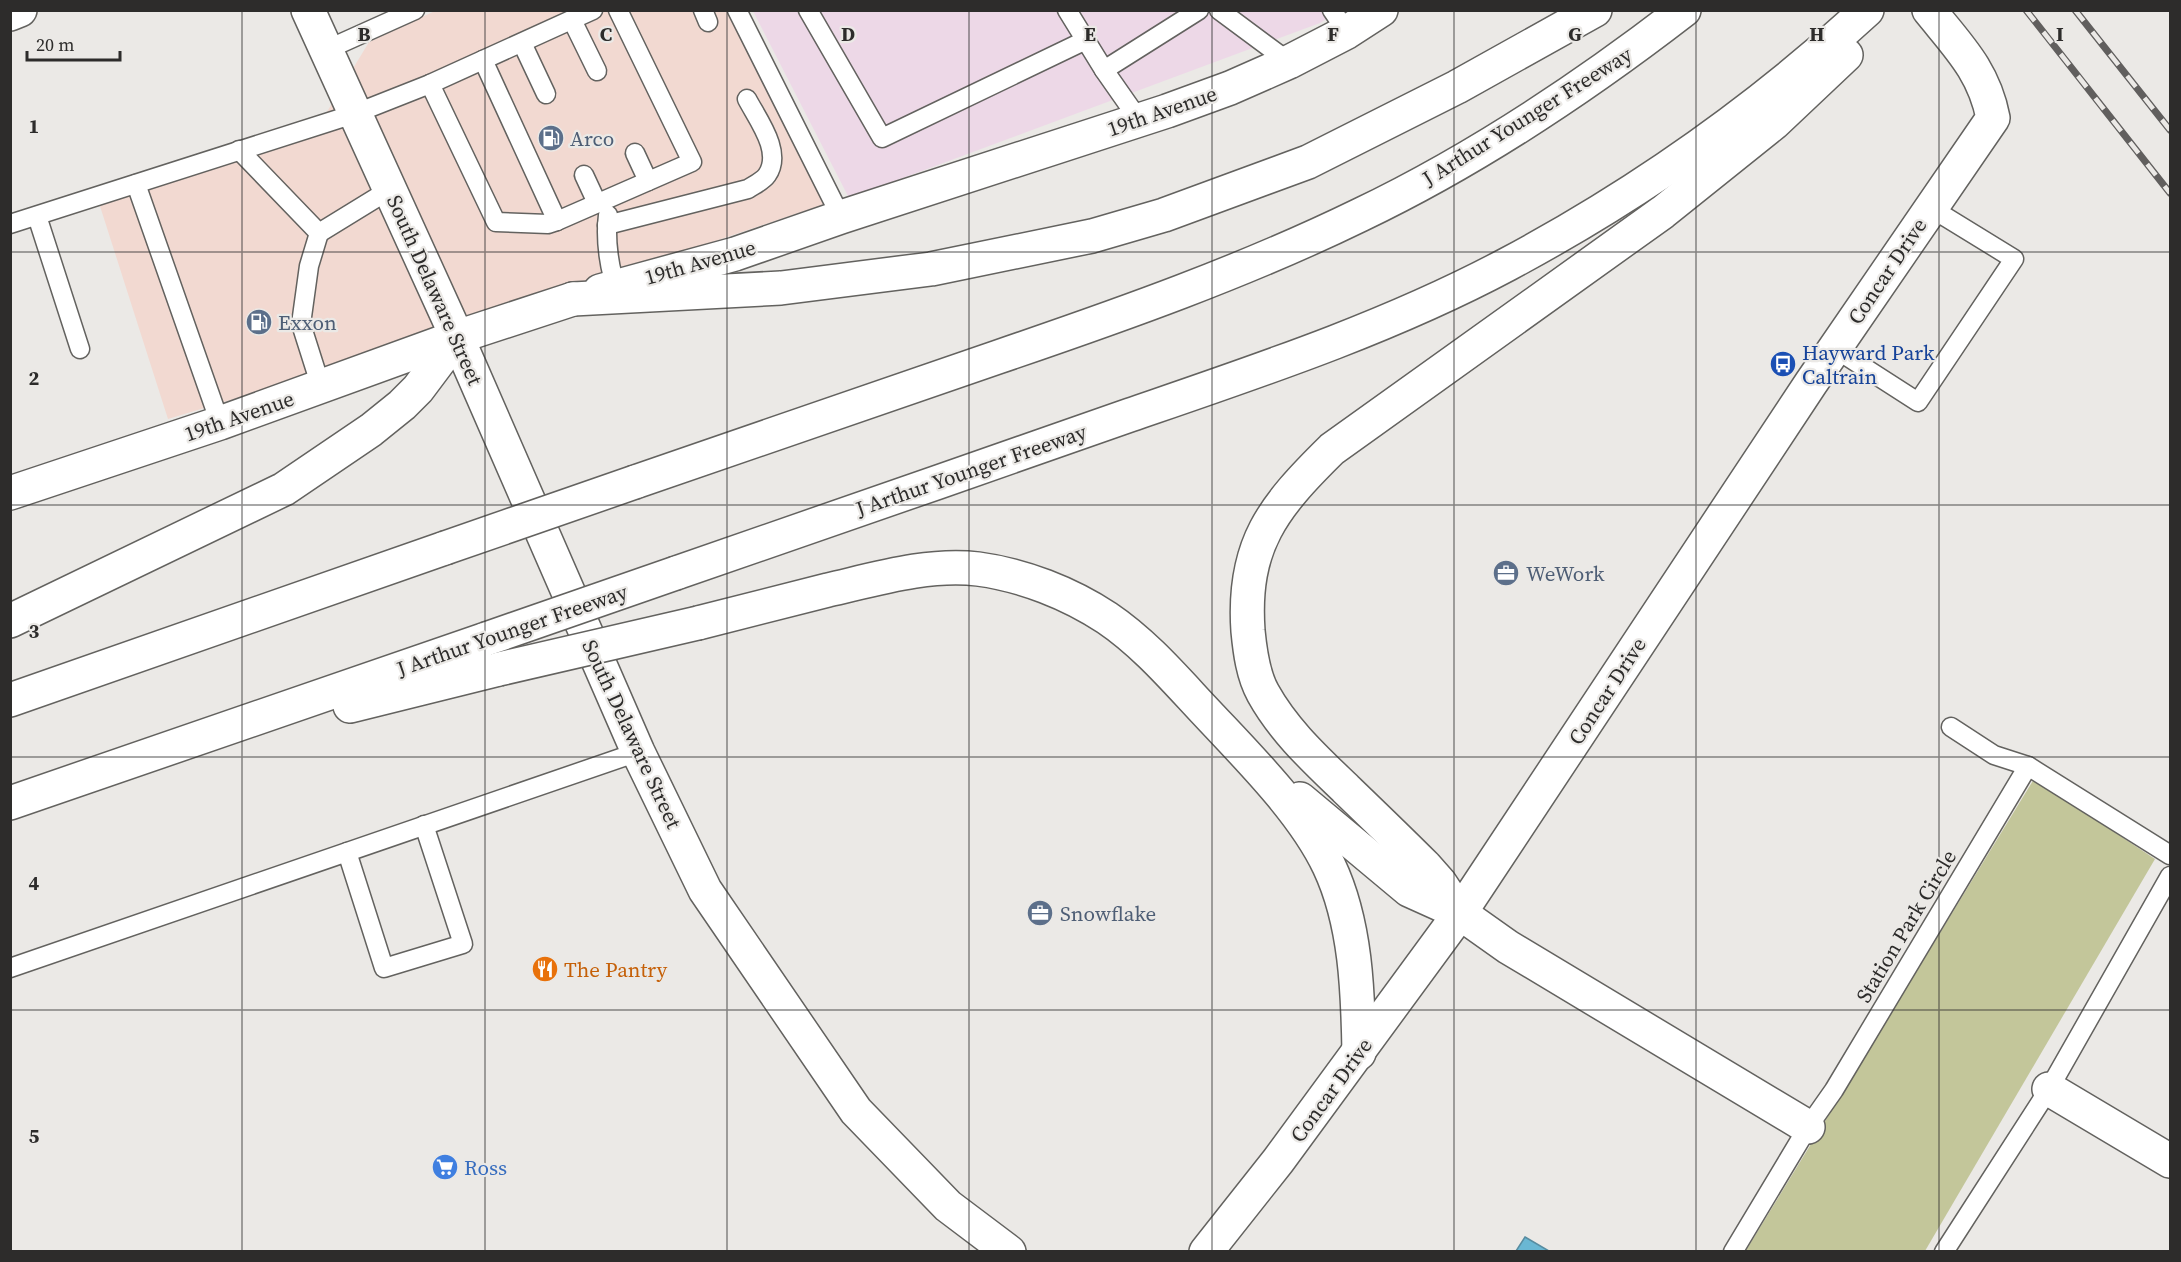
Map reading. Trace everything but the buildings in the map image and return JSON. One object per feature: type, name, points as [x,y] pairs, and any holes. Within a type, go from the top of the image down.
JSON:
[{"type":"main road","points":[[10,14],[20,10]]},
{"type":"main road","name":"South Delaware Street","points":[[308,10],[457,337],[638,752],[705,890],[856,1111],[948,1206],[1009,1251]]},
{"type":"main road","name":"19th Avenue","points":[[10,493],[220,423],[457,337],[573,299],[618,291],[735,254],[1230,88],[1289,62],[1339,21],[1381,10]]},
{"type":"main road","points":[[618,291],[781,288],[931,269],[1082,238],[1164,215],[1319,157],[1457,87],[1595,10]]},
{"type":"main road","name":"J Arthur Younger Freeway","points":[[10,700],[1178,294],[1301,243],[1412,189],[1480,151],[1592,78],[1684,10]]},
{"type":"main road","name":"J Arthur Younger Freeway","points":[[10,803],[1267,367],[1445,296],[1508,264],[1635,190],[1841,47],[1867,10]]},
{"type":"main road","points":[[1460,913],[1440,883],[1425,866],[1291,733],[1262,691],[1250,654],[1246,603],[1251,564],[1269,522],[1297,484],[1332,449],[1663,212],[1774,123],[1841,47],[1884,10]]},
{"type":"main road","name":"Concar Drive","points":[[1206,1251],[1278,1161],[1460,913],[1834,348],[1993,118],[1990,100],[1978,74],[1929,10]]},
{"type":"main road","points":[[10,621],[284,489],[371,430],[402,405],[418,389],[457,337]]},
{"type":"main road","points":[[138,758],[879,578],[933,569],[978,569],[1024,579],[1069,596],[1108,619],[1152,655],[1243,752],[1307,828],[1330,867],[1344,908],[1353,953],[1358,998],[1359,1053]]},
{"type":"main road","points":[[1243,752],[1409,890],[1460,913],[1508,947],[1808,1127]]},
{"type":"main road","points":[[2049,1089],[2170,1161]]},
{"type":"lane","points":[[326,51],[415,10]]},
{"type":"lane","points":[[10,224],[354,114],[430,84],[593,10]]},
{"type":"lane","points":[[430,84],[496,222],[548,224],[557,221],[692,162],[618,10]]},
{"type":"lane","points":[[738,10],[841,217]]},
{"type":"lane","points":[[808,10],[882,138],[1086,40]]},
{"type":"lane","points":[[1067,10],[1104,70],[1139,120]]},
{"type":"lane","points":[[1104,70],[1199,10]]},
{"type":"lane","points":[[1220,10],[1289,62]]},
{"type":"lane","points":[[572,20],[597,71]]},
{"type":"lane","points":[[522,43],[546,94]]},
{"type":"lane","points":[[483,60],[557,221]]},
{"type":"lane","points":[[608,225],[748,189],[766,177],[772,165],[773,153],[747,99]]},
{"type":"lane","points":[[239,150],[319,233]]},
{"type":"lane","points":[[635,153],[648,181]]},
{"type":"lane","points":[[584,175],[605,200],[609,250],[618,291]]},
{"type":"lane","points":[[136,184],[220,423]]},
{"type":"lane","points":[[321,387],[301,324],[309,266],[319,233],[389,190]]},
{"type":"lane","points":[[1834,348],[1918,402],[2014,260],[1931,208]]},
{"type":"lane","points":[[37,216],[80,349]]},
{"type":"lane","points":[[1951,727],[1994,755],[2028,766],[2170,855]]},
{"type":"lane","points":[[10,968],[638,752]]},
{"type":"lane","name":"Station Park Circle","points":[[1733,1251],[1808,1127],[1834,1090],[2028,766]]},
{"type":"lane","points":[[347,852],[384,968],[463,944],[424,825]]},
{"type":"lane","points":[[1944,1251],[2049,1089],[2170,876]]},
{"type":"shaded area","points":[[437,10],[733,11],[831,202],[363,360],[168,419],[99,203],[316,130],[369,42]]},
{"type":"shaded area","points":[[753,11],[1339,11],[1320,23],[849,198]]},
{"type":"green space","points":[[2034,779],[2155,859],[1925,1251],[1745,1252]]},
{"type":"water","points":[[1525,1237],[1549,1251],[1516,1251]]},
{"type":"railway","points":[[2026,10],[2170,193]]},
{"type":"railway","points":[[2075,10],[2170,130]]},
{"type":"place","name":"Arco","points":[[551,138]]},
{"type":"place","name":"Exxon","points":[[259,322]]},
{"type":"place","name":"Hayward Park Caltrain","points":[[1783,364]]},
{"type":"place","name":"WeWork","points":[[1506,573]]},
{"type":"place","name":"Snowflake","points":[[1040,913]]},
{"type":"place","name":"The Pantry","points":[[545,969]]},
{"type":"place","name":"Ross","points":[[445,1167]]}]
